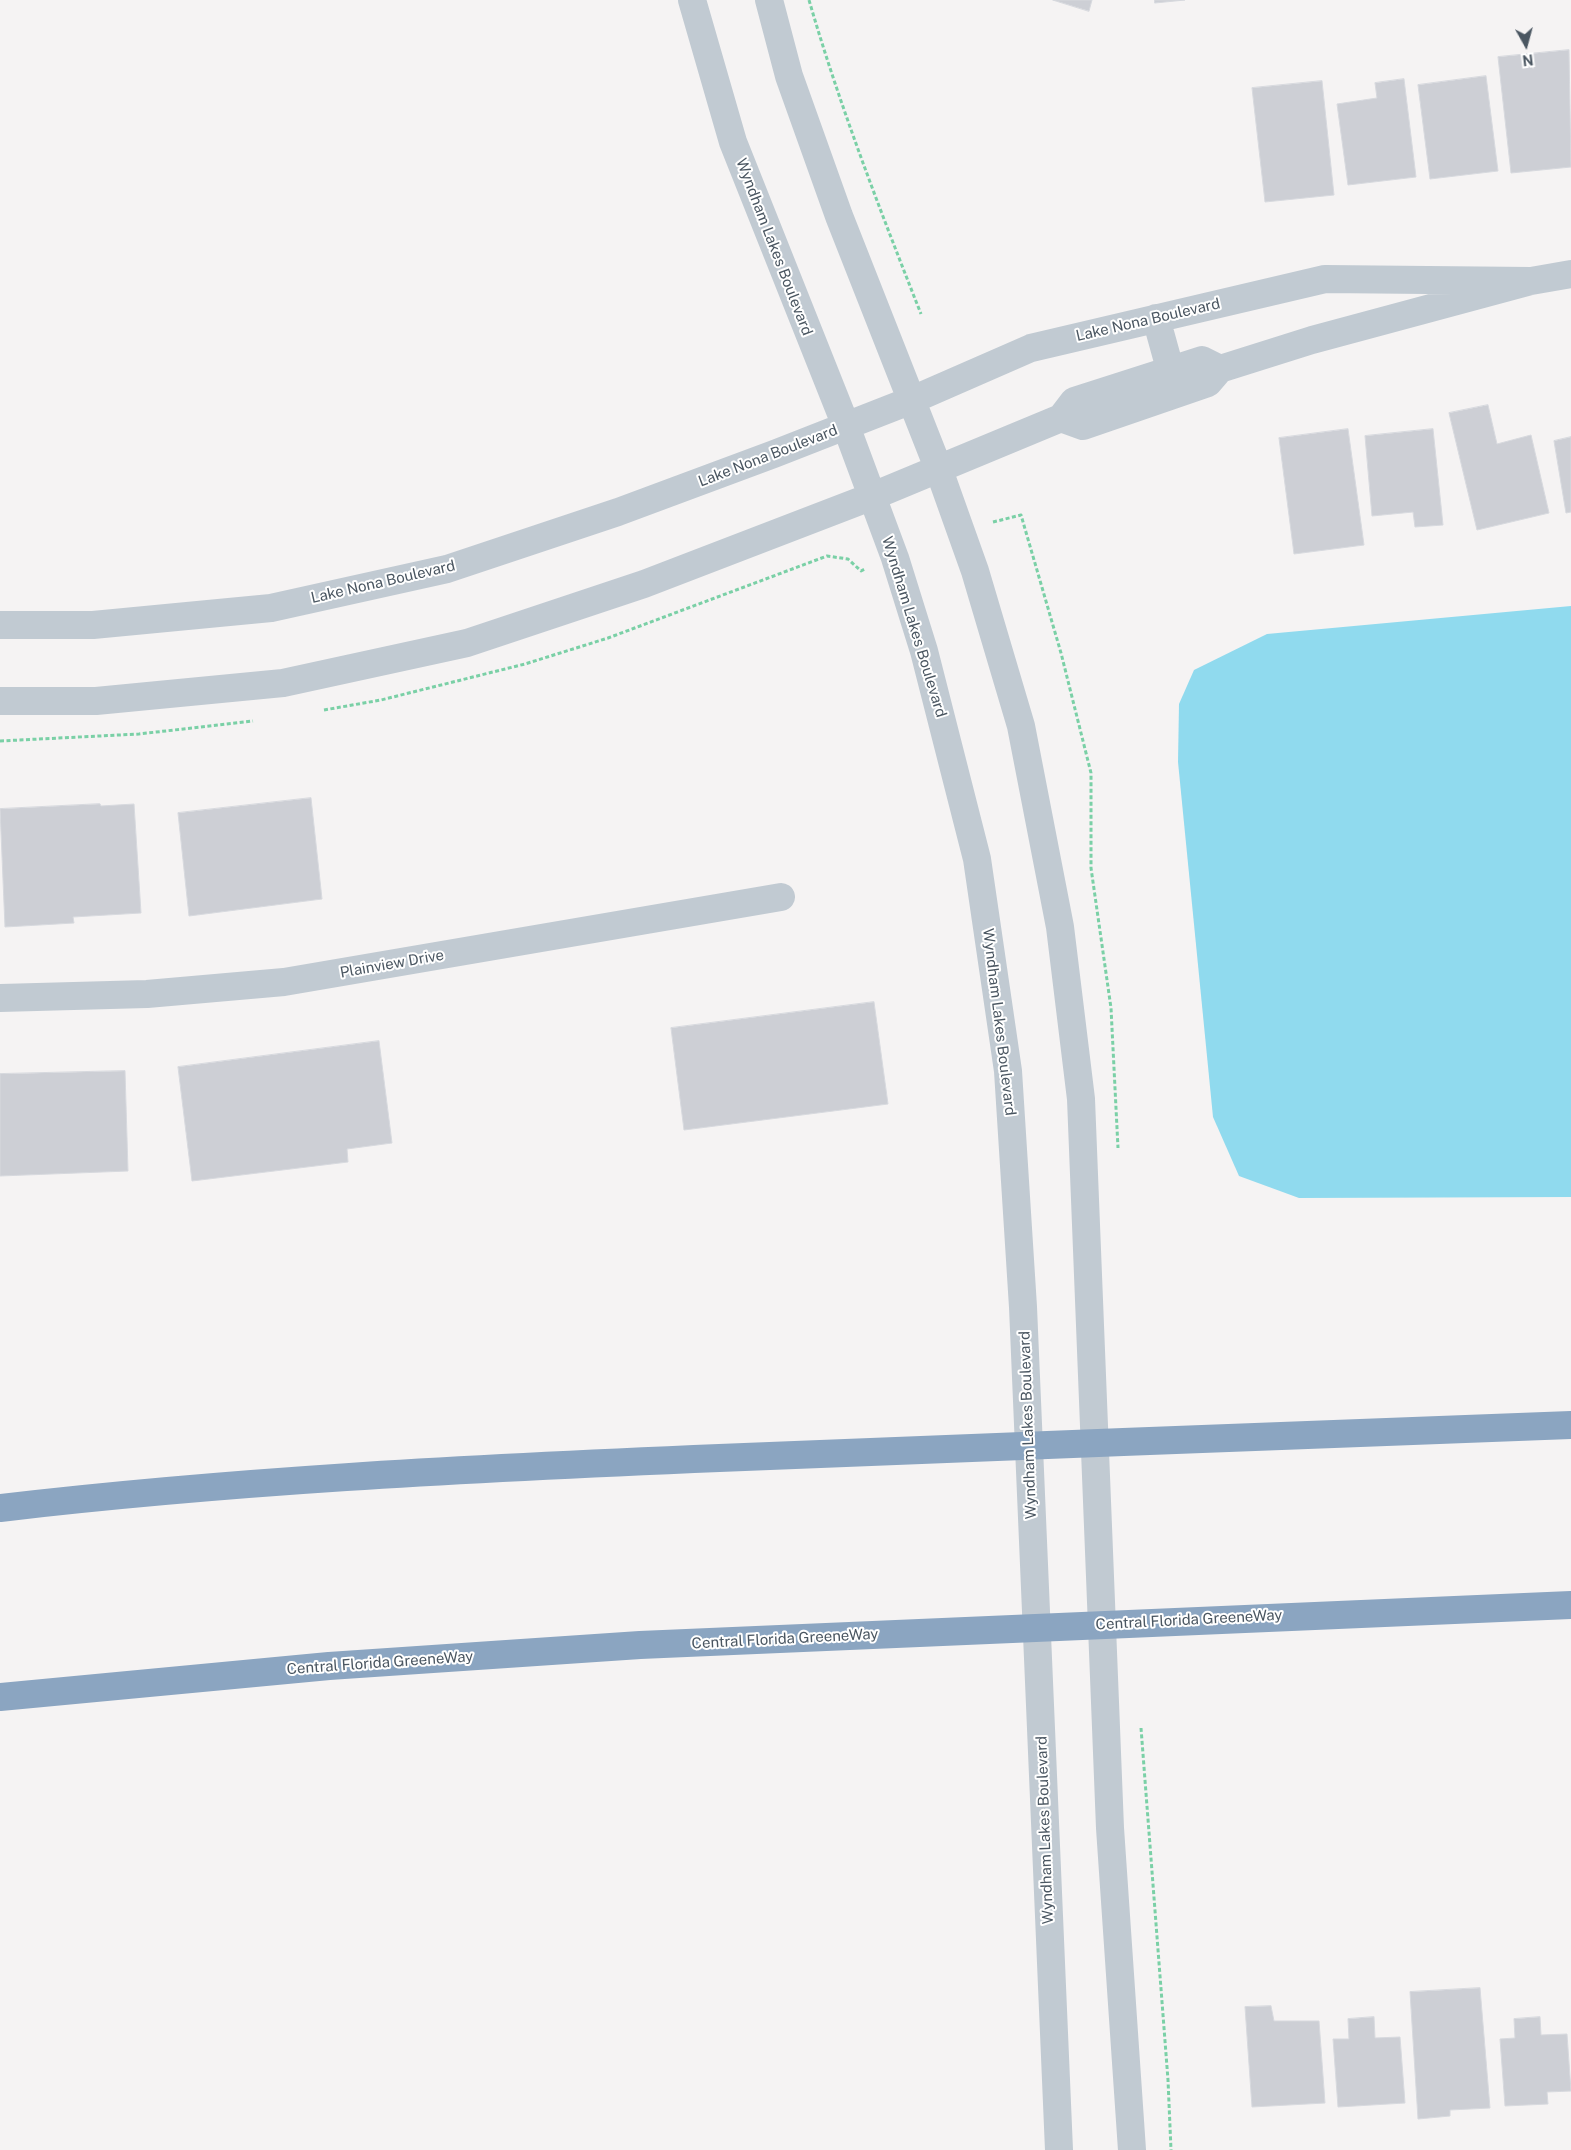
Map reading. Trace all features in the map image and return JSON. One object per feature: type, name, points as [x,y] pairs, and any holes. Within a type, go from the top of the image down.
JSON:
[{"type":"highway","points":[[0,1508],[114,1495],[518,1466],[976,1446],[1181,1441],[1571,1425]]},
{"type":"highway","name":"Central Florida GreeneWay","points":[[0,1697],[358,1664],[640,1645],[1571,1605]]},
{"type":"street","name":"Wyndham Lakes Boulevard","points":[[692,0],[733,142],[873,496],[924,651],[977,859],[1008,1071],[1023,1307],[1059,2150]]},
{"type":"street","points":[[769,0],[789,76],[839,216],[939,470],[972,562],[1021,726],[1060,927],[1081,1099],[1110,1828],[1132,2150]]},
{"type":"street","name":"Lake Nona Boulevard","points":[[0,702],[96,701],[283,683],[467,643],[644,584],[939,470],[1062,418],[1083,426],[1173,382],[1208,383],[1220,369],[1312,340],[1531,281],[1571,274]]},
{"type":"street","name":"Lake Nona Boulevard","points":[[0,625],[93,625],[271,608],[447,569],[618,512],[846,426],[912,400],[1031,348],[1324,279],[1531,281]]},
{"type":"street","points":[[1156,318],[1173,382]]},
{"type":"street","name":"Plainview Drive","points":[[0,998],[147,994],[284,982],[781,897]]},
{"type":"path","points":[[809,0],[835,89],[874,196],[921,314]]},
{"type":"water","points":[[1571,606],[1571,1197],[1299,1198],[1239,1176],[1213,1117],[1178,762],[1179,704],[1194,670],[1267,634]]},
{"type":"building","points":[[1053,0],[1092,0],[1089,11]]},
{"type":"building","points":[[1155,0],[1185,0],[1155,3]]},
{"type":"building","points":[[1569,50],[1571,167],[1511,173],[1498,57]]},
{"type":"building","points":[[1486,76],[1498,171],[1430,179],[1418,85]]},
{"type":"building","points":[[1404,79],[1416,177],[1348,185],[1337,104],[1377,98],[1375,83]]},
{"type":"building","points":[[1322,81],[1334,195],[1265,202],[1252,88]]},
{"type":"building","points":[[1488,405],[1497,444],[1531,435],[1549,513],[1477,530],[1449,413]]},
{"type":"building","points":[[1348,429],[1364,545],[1294,554],[1279,438]]},
{"type":"building","points":[[1433,429],[1443,525],[1415,527],[1413,512],[1372,516],[1365,436]]},
{"type":"building","points":[[1571,437],[1571,512],[1566,513],[1554,441]]},
{"type":"building","points":[[311,798],[322,899],[189,916],[178,813]]},
{"type":"building","points":[[100,804],[101,806],[134,804],[141,913],[73,917],[74,923],[5,927],[0,809]]},
{"type":"building","points":[[874,1002],[888,1104],[684,1130],[671,1028]]},
{"type":"building","points":[[379,1041],[392,1143],[347,1149],[348,1162],[192,1181],[178,1067]]},
{"type":"building","points":[[125,1071],[128,1171],[0,1176],[0,1074]]},
{"type":"building","points":[[1480,1988],[1490,2108],[1450,2110],[1450,2116],[1418,2119],[1410,1992]]},
{"type":"building","points":[[1271,2006],[1274,2021],[1319,2021],[1325,2103],[1252,2107],[1245,2007]]},
{"type":"building","points":[[1374,2017],[1375,2038],[1400,2037],[1405,2103],[1338,2107],[1333,2039],[1349,2039],[1348,2019]]},
{"type":"building","points":[[1540,2017],[1541,2035],[1567,2034],[1571,2091],[1547,2092],[1548,2104],[1505,2106],[1500,2039],[1515,2038],[1514,2019]]}]
